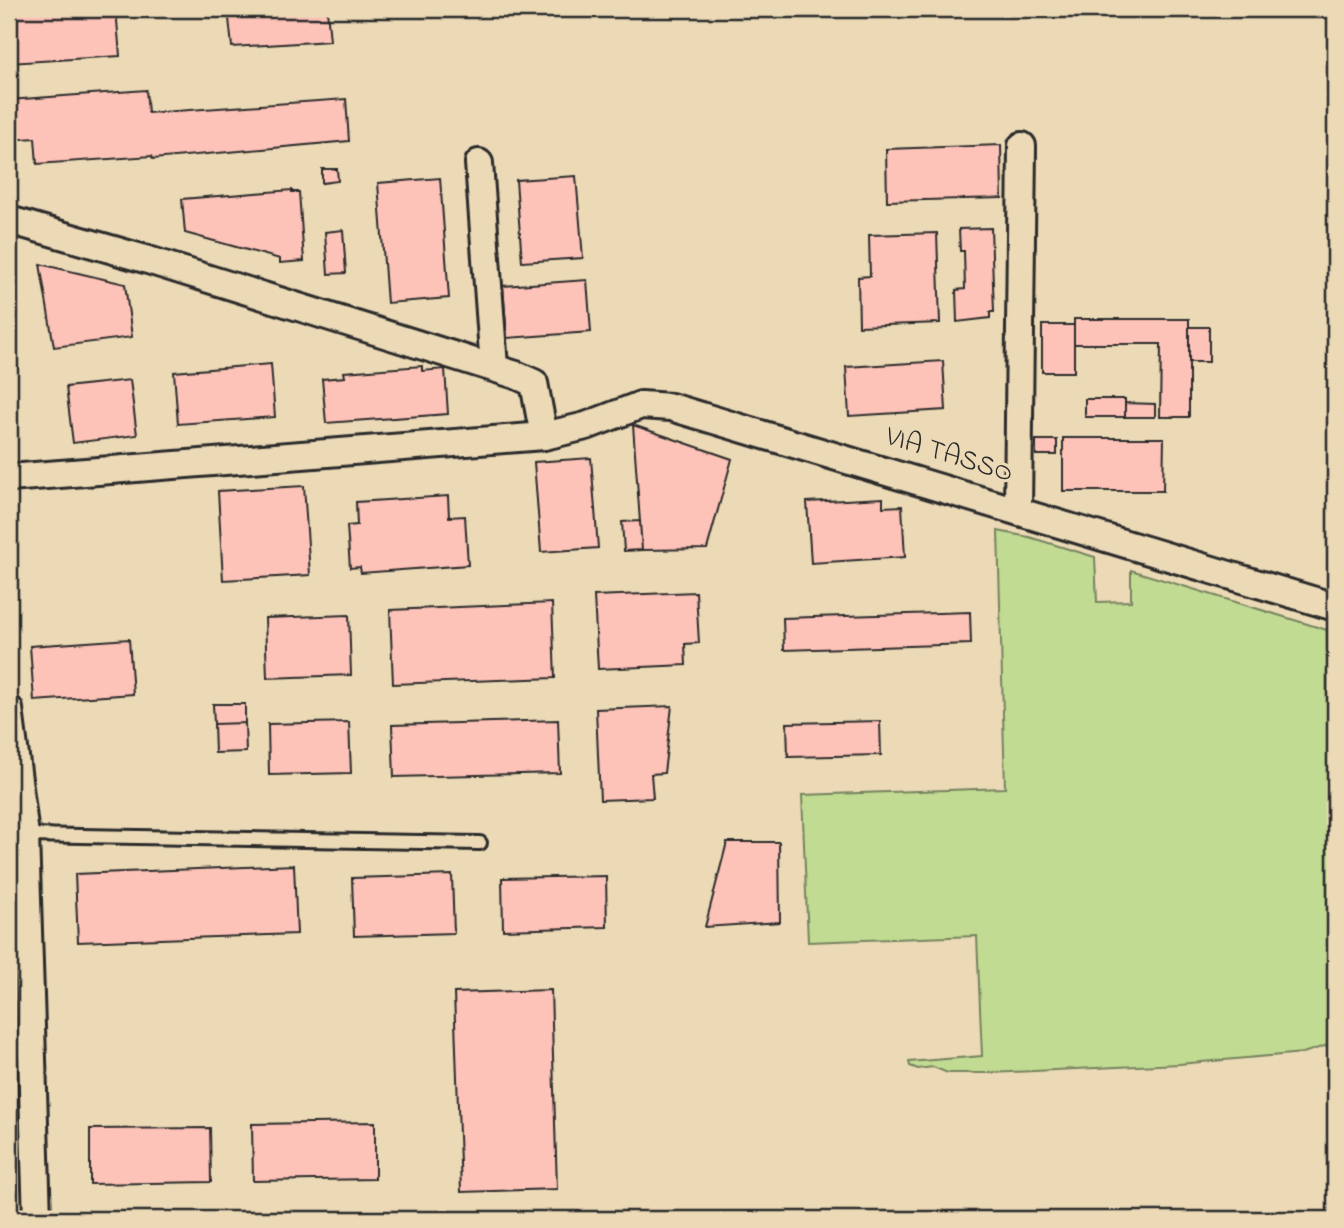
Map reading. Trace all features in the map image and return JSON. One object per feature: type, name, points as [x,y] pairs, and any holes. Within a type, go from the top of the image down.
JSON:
[{"type":"street","points":[[1018,510],[1022,146]]},
{"type":"street","points":[[479,163],[494,368]]},
{"type":"street","points":[[9,220],[145,258],[534,383],[544,436]]},
{"type":"street","name":"VIA TASSO","points":[[9,478],[544,436],[586,426],[641,405],[671,407],[1335,607]]},
{"type":"street","points":[[9,709],[25,835],[37,1219]]},
{"type":"lane","points":[[25,835],[480,843]]},
{"type":"shaded area","points":[[10,893],[15,1219],[9,1219]]},
{"type":"green space","points":[[998,531],[1029,537],[1095,557],[1097,602],[1131,601],[1131,570],[1327,630],[1335,822],[1335,1036],[1328,1045],[1303,1053],[1179,1064],[990,1073],[948,1073],[933,1067],[918,1069],[910,1066],[909,1062],[982,1056],[977,936],[808,942],[802,795],[1005,788]]},
{"type":"building","points":[[9,9],[116,9],[120,56],[9,63]]},
{"type":"building","points":[[228,9],[327,9],[330,41],[232,47]]},
{"type":"building","points":[[146,90],[148,113],[346,99],[349,141],[153,159],[152,156],[37,164],[35,138],[9,140],[9,100]]},
{"type":"building","points":[[1001,145],[1002,198],[887,201],[886,149]]},
{"type":"building","points":[[322,169],[337,169],[338,181],[322,183]]},
{"type":"building","points":[[576,176],[583,258],[522,262],[516,180]]},
{"type":"building","points":[[440,178],[449,298],[387,303],[378,183]]},
{"type":"building","points":[[292,190],[299,192],[304,261],[280,263],[280,259],[185,233],[182,199]]},
{"type":"building","points":[[991,228],[994,312],[990,312],[990,318],[957,322],[956,290],[965,289],[964,251],[960,251],[959,229]]},
{"type":"building","points":[[343,230],[346,273],[328,274],[325,232]]},
{"type":"building","points":[[937,233],[940,323],[859,326],[858,277],[870,276],[869,235]]},
{"type":"building","points":[[40,264],[125,284],[132,337],[54,347]]},
{"type":"building","points":[[587,280],[591,332],[507,338],[503,286]]},
{"type":"building","points":[[1074,319],[1189,319],[1189,417],[1160,417],[1161,344],[1074,344]]},
{"type":"building","points":[[1042,325],[1074,325],[1074,372],[1042,372]]},
{"type":"building","points":[[1189,327],[1209,327],[1209,362],[1189,362]]},
{"type":"building","points":[[943,361],[946,410],[849,416],[846,367]]},
{"type":"building","points":[[271,364],[275,417],[178,424],[174,372]]},
{"type":"building","points":[[422,366],[422,371],[445,369],[448,414],[326,423],[322,379],[345,377],[344,372]]},
{"type":"building","points":[[130,380],[137,435],[73,443],[66,387]]},
{"type":"building","points":[[1085,399],[1125,399],[1125,417],[1085,417]]},
{"type":"building","points":[[1125,403],[1155,404],[1155,417],[1125,417]]},
{"type":"building","points":[[633,425],[732,459],[707,549],[642,550]]},
{"type":"building","points":[[1063,438],[1164,438],[1163,491],[1063,491]]},
{"type":"building","points":[[1036,440],[1057,440],[1057,455],[1036,455]]},
{"type":"building","points":[[591,458],[598,548],[541,552],[534,462]]},
{"type":"building","points":[[304,486],[310,575],[223,580],[218,491]]},
{"type":"building","points":[[448,496],[449,517],[465,516],[468,565],[361,573],[360,567],[350,568],[347,526],[357,525],[356,502]]},
{"type":"building","points":[[883,498],[883,507],[902,506],[905,557],[811,563],[807,502]]},
{"type":"building","points":[[640,521],[642,550],[624,551],[622,522]]},
{"type":"building","points":[[696,592],[699,643],[685,644],[686,665],[598,669],[594,596]]},
{"type":"building","points":[[552,603],[555,678],[393,684],[390,610]]},
{"type":"building","points":[[970,612],[971,644],[784,650],[783,618]]},
{"type":"building","points":[[349,615],[351,675],[267,678],[265,618]]},
{"type":"building","points":[[129,639],[133,694],[34,701],[30,646]]},
{"type":"building","points":[[213,704],[245,704],[245,723],[214,724]]},
{"type":"building","points":[[672,706],[664,773],[651,774],[653,798],[600,800],[596,709]]},
{"type":"building","points":[[558,720],[560,773],[394,777],[392,725]]},
{"type":"building","points":[[880,721],[881,755],[788,757],[787,723]]},
{"type":"building","points":[[349,722],[351,773],[269,775],[268,724]]},
{"type":"building","points":[[245,723],[246,752],[215,753],[214,724]]},
{"type":"building","points":[[727,842],[779,842],[780,922],[705,927]]},
{"type":"building","points":[[294,865],[297,934],[78,942],[75,874]]},
{"type":"building","points":[[452,875],[454,933],[354,936],[352,878]]},
{"type":"building","points":[[606,876],[607,927],[503,930],[502,878]]},
{"type":"building","points":[[551,990],[557,1189],[461,1192],[454,993]]},
{"type":"building","points":[[375,1122],[375,1179],[253,1181],[252,1124]]},
{"type":"building","points":[[210,1128],[211,1182],[90,1184],[90,1129]]}]
